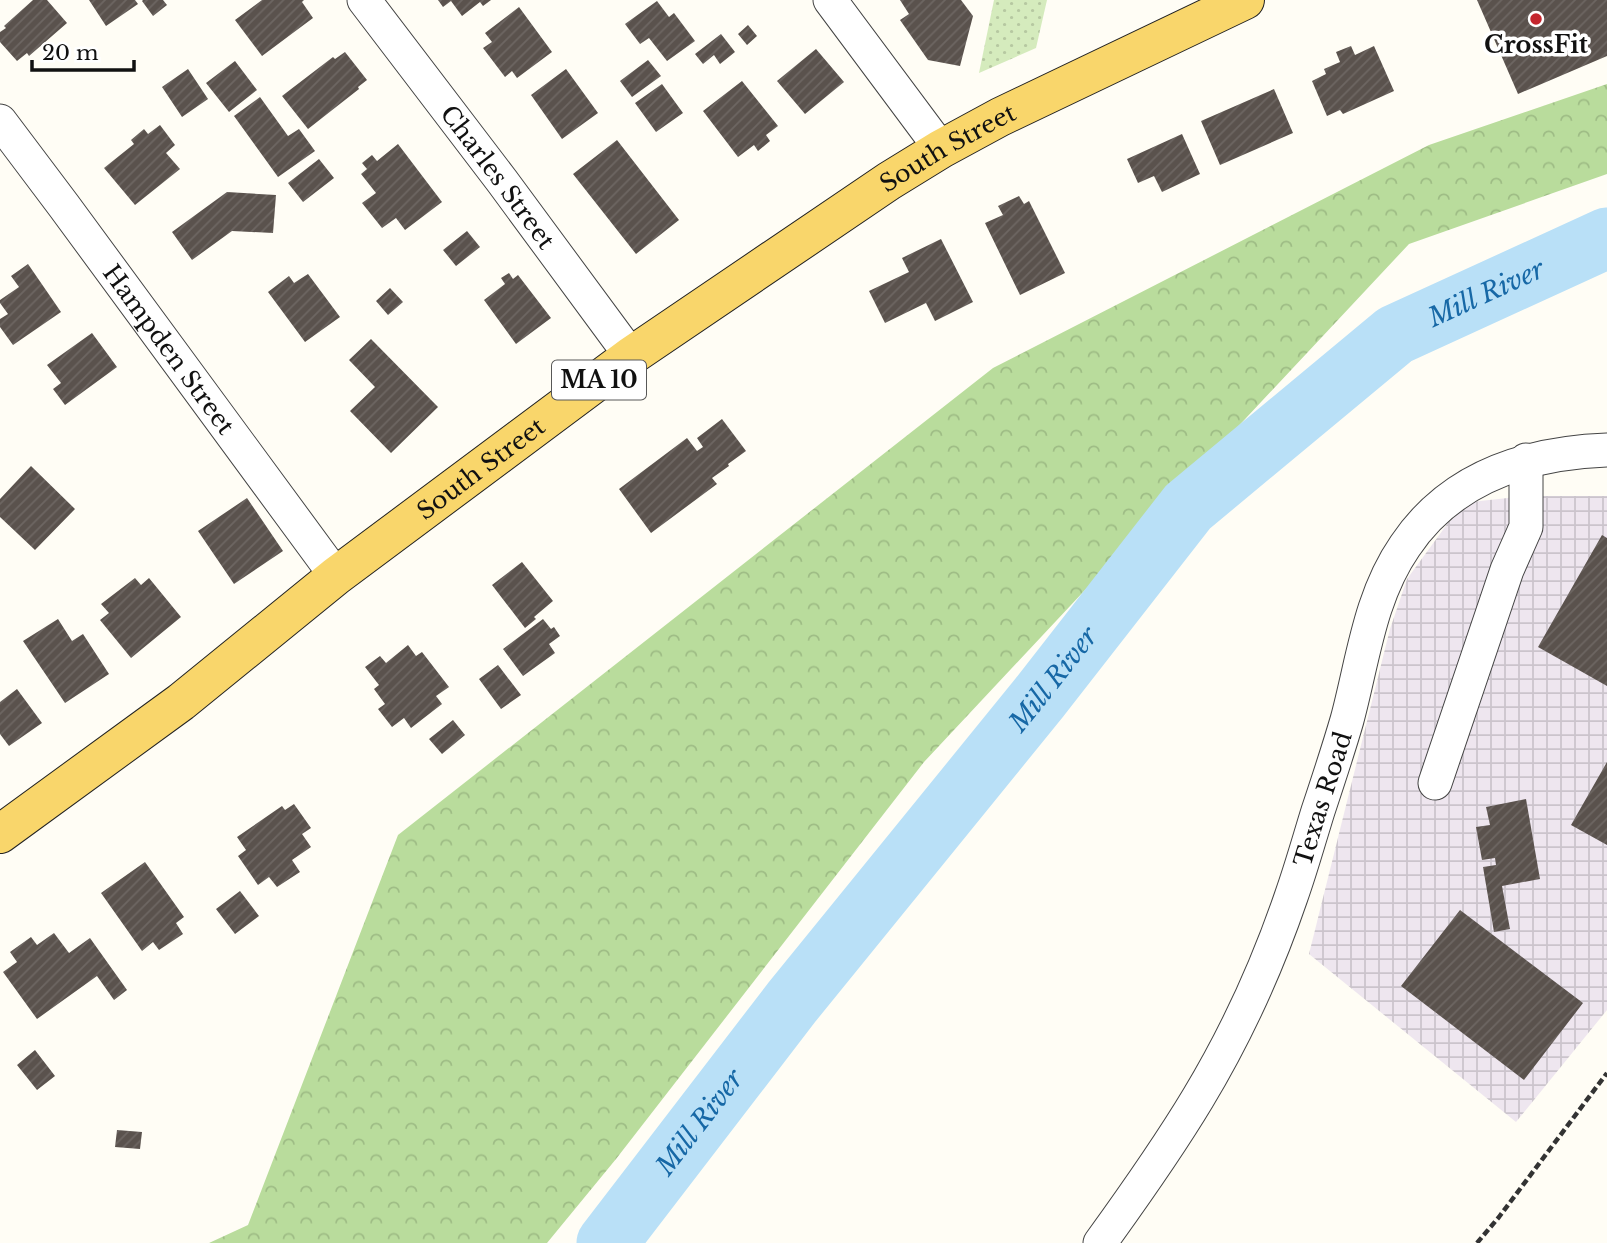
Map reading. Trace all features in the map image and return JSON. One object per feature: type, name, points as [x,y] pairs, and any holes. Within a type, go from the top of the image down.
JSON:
[{"type":"main road","name":"South Street","points":[[0,835],[170,710],[336,576],[631,356],[889,181],[1000,117],[1245,0]]},
{"type":"street","name":"Charles Street","points":[[364,0],[631,356]]},
{"type":"street","points":[[830,0],[941,149]]},
{"type":"street","name":"Hampden Street","points":[[0,121],[336,576]]},
{"type":"street","name":"Texas Road","points":[[1100,1243],[1198,1098],[1227,1046],[1262,972],[1295,885],[1347,719],[1369,625],[1391,570],[1405,545],[1443,504],[1485,476],[1526,460],[1607,450]]},
{"type":"street","points":[[1435,783],[1503,583],[1526,527],[1526,460]]},
{"type":"path","points":[[1476,1243],[1499,1217],[1607,1073]]},
{"type":"shaded area","points":[[1527,496],[1607,496],[1607,1010],[1516,1122],[1309,954],[1390,629],[1407,579],[1448,523],[1471,502]]},
{"type":"green space","points":[[994,0],[1047,0],[1036,48],[979,73]]},
{"type":"green space","points":[[1607,84],[1607,174],[1409,244],[924,762],[616,1159],[547,1243],[209,1243],[248,1225],[398,835],[993,368],[1429,145]]},
{"type":"building","points":[[33,0],[47,0],[67,23],[29,56],[27,53],[17,61],[0,42],[0,32]]},
{"type":"building","points":[[89,0],[135,0],[138,4],[106,26]]},
{"type":"building","points":[[143,0],[163,0],[167,5],[153,16]]},
{"type":"building","points":[[262,0],[304,0],[302,2],[313,18],[262,56],[235,20]]},
{"type":"building","points":[[438,0],[491,0],[483,6],[480,2],[462,16],[451,1],[443,7]]},
{"type":"building","points":[[900,0],[961,0],[973,16],[960,66],[928,60],[900,20],[909,14]]},
{"type":"building","points":[[1477,0],[1607,0],[1607,56],[1518,94]]},
{"type":"building","points":[[657,1],[669,17],[674,13],[695,41],[667,61],[649,38],[640,44],[625,24]]},
{"type":"building","points":[[519,7],[552,52],[517,78],[512,71],[505,77],[483,48],[492,42],[485,33]]},
{"type":"building","points":[[748,25],[757,36],[747,45],[738,34]]},
{"type":"building","points":[[721,34],[735,52],[720,64],[714,55],[703,64],[695,54]]},
{"type":"building","points":[[1351,46],[1355,55],[1374,46],[1394,91],[1343,114],[1340,110],[1327,116],[1312,81],[1326,74],[1324,69],[1340,62],[1336,52]]},
{"type":"building","points":[[816,49],[844,82],[805,114],[777,81]]},
{"type":"building","points":[[345,52],[367,80],[308,129],[282,96],[333,57],[335,59]]},
{"type":"building","points":[[648,60],[661,76],[632,97],[620,81]]},
{"type":"building","points":[[235,61],[257,90],[229,112],[206,83]]},
{"type":"building","points":[[188,69],[208,99],[182,117],[162,87]]},
{"type":"building","points":[[566,69],[598,113],[562,139],[531,95]]},
{"type":"building","points":[[742,81],[778,126],[766,135],[770,141],[758,151],[754,145],[738,157],[703,111]]},
{"type":"building","points":[[662,84],[683,113],[656,132],[635,103]]},
{"type":"building","points":[[1274,89],[1293,133],[1220,165],[1201,121]]},
{"type":"building","points":[[260,97],[288,136],[299,129],[315,151],[278,177],[234,116]]},
{"type":"building","points":[[160,125],[175,145],[166,153],[180,169],[135,205],[104,168],[134,144],[131,140],[144,129],[148,134]]},
{"type":"building","points":[[1182,134],[1200,174],[1162,192],[1154,176],[1138,183],[1127,159]]},
{"type":"building","points":[[617,140],[679,220],[636,254],[573,174]]},
{"type":"building","points":[[398,144],[442,202],[405,230],[396,218],[382,228],[362,203],[376,193],[361,174],[367,169],[362,163],[372,155],[377,161]]},
{"type":"building","points":[[319,159],[334,178],[303,202],[288,183]]},
{"type":"building","points":[[227,192],[276,195],[273,233],[232,231],[192,260],[172,232]]},
{"type":"building","points":[[1019,196],[1024,204],[1029,201],[1065,273],[1020,295],[985,223],[1003,215],[998,206]]},
{"type":"building","points":[[467,231],[480,247],[456,266],[443,250]]},
{"type":"building","points":[[941,239],[973,302],[935,321],[926,303],[885,323],[869,291],[909,272],[902,258]]},
{"type":"building","points":[[28,264],[61,312],[13,345],[0,327],[0,319],[8,314],[0,300],[19,287],[11,276]]},
{"type":"building","points":[[509,273],[513,279],[518,275],[551,318],[516,344],[484,300],[505,284],[501,278]]},
{"type":"building","points":[[308,274],[340,317],[305,342],[268,292],[289,276],[294,283]]},
{"type":"building","points":[[390,288],[403,302],[388,315],[376,301]]},
{"type":"building","points":[[92,333],[117,367],[65,405],[53,389],[61,383],[47,365]]},
{"type":"building","points":[[371,339],[438,407],[391,453],[350,411],[375,387],[349,360]]},
{"type":"building","points":[[722,419],[746,451],[712,478],[717,484],[651,533],[619,489],[687,438],[697,451],[703,447],[697,438]]},
{"type":"building","points":[[31,466],[75,509],[35,550],[0,517],[0,499]]},
{"type":"building","points":[[247,498],[283,551],[234,584],[198,531]]},
{"type":"building","points":[[1602,535],[1607,538],[1607,686],[1538,647]]},
{"type":"building","points":[[522,562],[553,601],[525,628],[492,585]]},
{"type":"building","points":[[135,578],[141,585],[149,578],[181,617],[131,658],[100,620],[109,613],[101,604]]},
{"type":"building","points":[[58,619],[72,641],[83,634],[109,674],[65,703],[23,641]]},
{"type":"building","points":[[543,619],[551,629],[554,627],[560,636],[549,644],[555,653],[523,676],[503,649]]},
{"type":"building","points":[[408,645],[416,656],[422,652],[449,687],[436,696],[442,704],[411,728],[404,718],[392,727],[378,709],[385,704],[374,689],[379,685],[365,667],[380,656],[386,663]]},
{"type":"building","points":[[498,665],[521,695],[501,709],[479,679]]},
{"type":"building","points":[[17,689],[42,723],[9,746],[0,734],[0,702]]},
{"type":"building","points":[[453,720],[465,735],[442,754],[429,739]]},
{"type":"building","points":[[1607,762],[1607,845],[1571,825]]},
{"type":"building","points":[[1526,799],[1540,879],[1502,886],[1510,929],[1494,932],[1483,867],[1496,865],[1495,858],[1482,860],[1476,827],[1490,825],[1486,807]]},
{"type":"building","points":[[294,804],[311,828],[302,834],[311,847],[292,860],[300,872],[277,887],[269,877],[258,885],[238,856],[246,850],[237,837],[282,806],[285,810]]},
{"type":"building","points":[[145,862],[184,917],[176,923],[183,934],[159,950],[153,942],[142,951],[101,893]]},
{"type":"building","points":[[240,891],[259,916],[235,934],[216,909]]},
{"type":"building","points":[[1460,910],[1583,1003],[1524,1080],[1401,986]]},
{"type":"building","points":[[54,933],[69,953],[90,938],[127,990],[114,1000],[97,976],[37,1019],[3,972],[17,962],[10,952],[31,937],[37,945]]},
{"type":"building","points":[[35,1050],[55,1076],[37,1090],[17,1065]]},
{"type":"building","points":[[117,1130],[142,1132],[140,1149],[115,1147]]},
{"type":"waterway","name":"Mill River","points":[[607,1243],[792,1002],[1039,698],[1188,507],[1395,335],[1607,238]]},
{"type":"place","name":"CrossFit","points":[[1536,19]]}]
